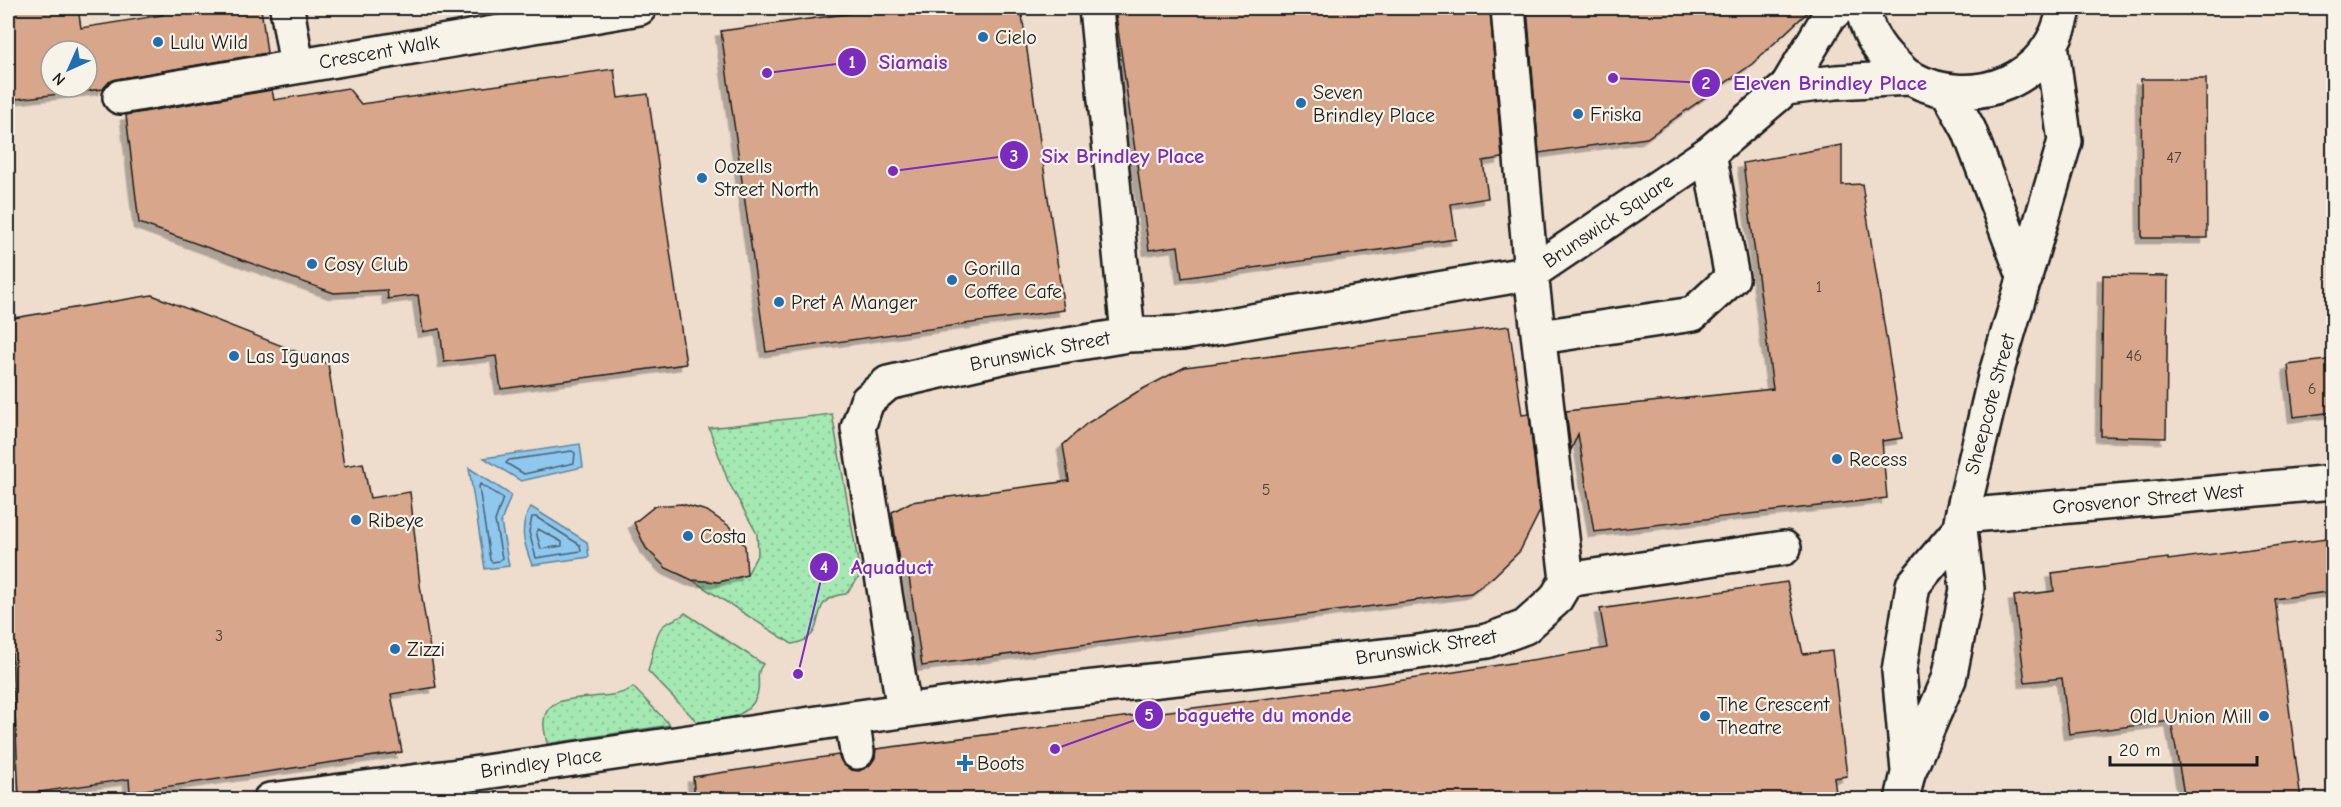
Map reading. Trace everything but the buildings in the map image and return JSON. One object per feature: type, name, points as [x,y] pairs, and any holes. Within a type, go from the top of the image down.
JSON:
[{"type":"street","points":[[287,8],[297,66]]},
{"type":"street","name":"Crescent Walk","points":[[120,97],[639,8]]},
{"type":"street","points":[[1096,8],[1128,335]]},
{"type":"street","points":[[1508,8],[1531,273]]},
{"type":"street","name":"Brunswick Square","points":[[1568,580],[1531,273],[1709,153],[1786,88],[1828,16],[1839,8]]},
{"type":"street","points":[[1863,8],[1865,20],[1880,50],[1910,78],[1948,92],[1978,92],[2007,84],[2032,68],[2051,44],[2062,20],[2064,8]]},
{"type":"street","name":"Sheepcote Street","points":[[1905,786],[1949,679],[1967,589],[1961,522],[1995,377],[2065,141],[2051,44]]},
{"type":"street","points":[[1786,88],[1836,82],[1910,78]]},
{"type":"street","points":[[1948,92],[1969,130],[2025,279]]},
{"type":"street","points":[[1539,337],[1693,314],[1732,278],[1709,153]]},
{"type":"street","name":"Brunswick Street","points":[[904,710],[858,428],[867,401],[888,383],[1019,353],[1128,335],[1182,333],[1531,273]]},
{"type":"street","name":"Grosvenor Street West","points":[[1961,522],[2334,482]]},
{"type":"street","name":"Sheepcote Street","points":[[1905,786],[1899,671],[1913,585],[1961,522]]},
{"type":"street","points":[[1568,580],[1784,548]]},
{"type":"street","name":"Brunswick Street","points":[[812,724],[1021,695],[1368,671],[1488,653],[1525,627],[1555,600],[1568,580]]},
{"type":"street","points":[[852,718],[857,752]]},
{"type":"street","name":"Brindley Place","points":[[270,800],[458,776],[812,724]]},
{"type":"green space","points":[[832,414],[859,577],[846,594],[833,597],[825,603],[820,610],[812,634],[805,640],[792,644],[692,580],[719,582],[747,575],[758,553],[757,534],[728,481],[709,428]]},
{"type":"green space","points":[[685,613],[763,664],[759,671],[755,700],[743,713],[699,724],[648,671],[661,628]]},
{"type":"green space","points":[[633,687],[670,725],[547,744],[544,721],[548,710],[556,703],[567,699],[610,695]]},
{"type":"water","points":[[580,444],[583,467],[521,481],[484,458]]},
{"type":"water","points":[[469,468],[511,495],[501,522],[509,566],[485,569]]},
{"type":"water","points":[[531,507],[587,542],[589,557],[532,565],[523,529]]},
{"type":"place","name":"Cielo","points":[[983,37]]},
{"type":"place","name":"Lulu Wild","points":[[158,42]]},
{"type":"place","name":"Siamais","points":[[767,73]]},
{"type":"place","name":"Eleven Brindley Place","points":[[1613,78]]},
{"type":"place","name":"Seven Brindley Place","points":[[1301,103]]},
{"type":"place","name":"Friska","points":[[1578,114]]},
{"type":"place","name":"Six Brindley Place","points":[[893,171]]},
{"type":"place","name":"Oozells Street North","points":[[702,178]]},
{"type":"place","name":"Cosy Club","points":[[312,264]]},
{"type":"place","name":"Gorilla Coffee Cafe","points":[[952,280]]},
{"type":"place","name":"Pret A Manger","points":[[779,302]]},
{"type":"place","name":"Las Iguanas","points":[[234,356]]},
{"type":"place","name":"Recess","points":[[1837,459]]},
{"type":"place","name":"Ribeye","points":[[356,520]]},
{"type":"place","name":"Costa","points":[[688,536]]},
{"type":"place","name":"Zizzi","points":[[395,649]]},
{"type":"place","name":"Aquaduct","points":[[798,674]]},
{"type":"place","name":"The Crescent Theatre","points":[[1705,716]]},
{"type":"place","name":"Old Union Mill","points":[[2264,716]]},
{"type":"place","name":"baguette du monde","points":[[1055,749]]},
{"type":"place","name":"Boots","points":[[965,763]]}]
